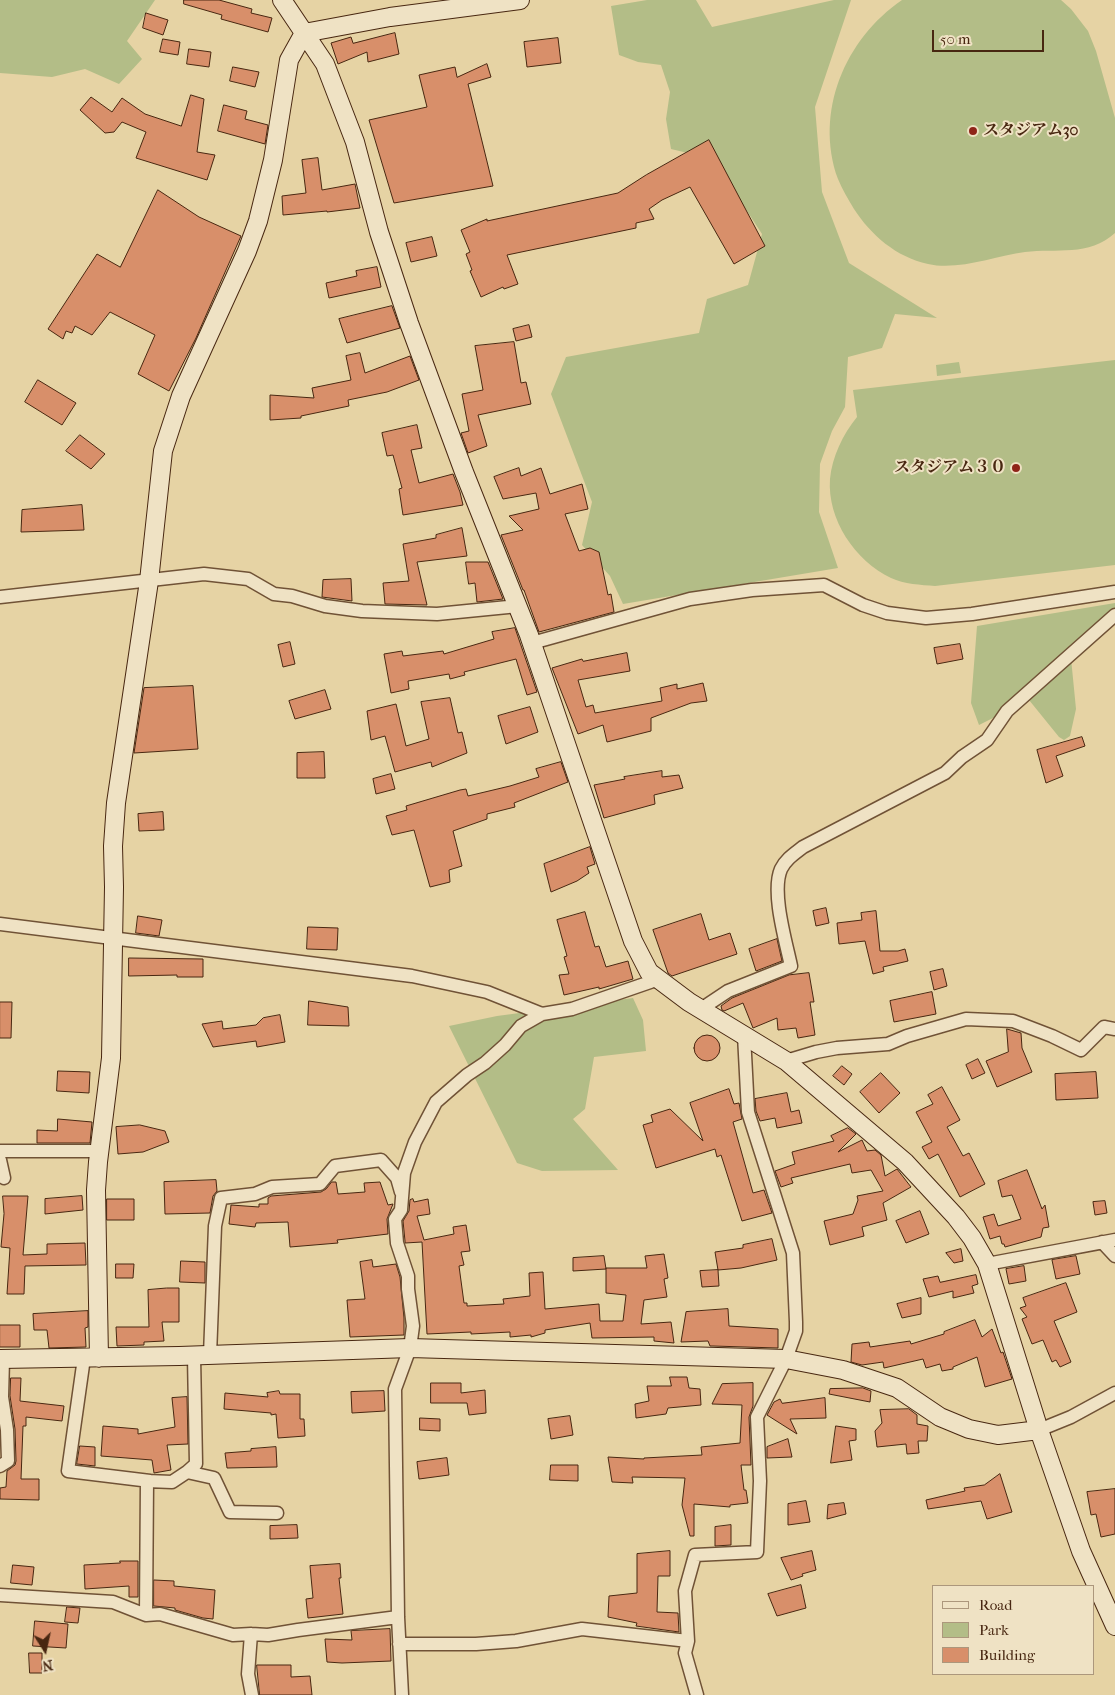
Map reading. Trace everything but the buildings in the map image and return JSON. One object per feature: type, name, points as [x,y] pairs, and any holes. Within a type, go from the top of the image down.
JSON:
[{"type":"street","points":[[282,0],[325,64],[355,142],[379,232],[409,323],[464,472],[532,642],[632,941],[649,972],[701,1009],[786,1061],[905,1162],[956,1217],[972,1238],[987,1264],[1039,1430],[1080,1551],[1115,1626]]},
{"type":"street","points":[[304,33],[390,17],[520,0]]},
{"type":"street","points":[[304,33],[289,60],[273,160],[258,221],[247,251],[181,396],[163,452],[149,581],[116,803],[113,846],[111,1058],[96,1190],[91,1358],[68,1471],[172,1482],[196,1464],[202,1356],[215,1226],[221,1198],[255,1194],[272,1187],[320,1184],[335,1166],[381,1160],[397,1178],[402,1196]]},
{"type":"street","points":[[0,597],[204,574],[248,579],[274,594],[292,596],[326,606],[362,611],[437,614],[518,606]]},
{"type":"street","points":[[532,642],[690,599],[752,590],[824,586],[887,614],[926,618],[972,614],[1115,592]]},
{"type":"street","points":[[701,1009],[728,991],[791,966],[780,913],[778,888],[781,870],[789,858],[803,847],[945,773],[962,757],[987,740],[1006,711],[1115,615]]},
{"type":"street","points":[[0,924],[412,976],[487,992],[542,1014]]},
{"type":"street","points":[[402,1695],[398,1618],[395,1388],[410,1348],[413,1326],[408,1276],[397,1243],[395,1219],[401,1210],[404,1173],[415,1142],[436,1102],[467,1075],[485,1063],[505,1045],[521,1026],[542,1014],[572,1009],[658,979]]},
{"type":"street","points":[[786,1061],[838,1048],[888,1044],[907,1036],[966,1019],[1013,1021],[1052,1036],[1081,1050],[1104,1027],[1115,1029]]},
{"type":"street","points":[[697,1695],[685,1653],[688,1641],[685,1591],[694,1555],[758,1552],[760,1481],[757,1417],[786,1359],[796,1331],[793,1252],[748,1112],[744,1035]]},
{"type":"street","points":[[0,1151],[99,1151]]},
{"type":"street","points":[[0,1160],[4,1178]]},
{"type":"street","points":[[987,1264],[1109,1241],[1115,1256]]},
{"type":"street","points":[[0,1466],[8,1461],[7,1430],[2,1398],[1,1359],[202,1356],[410,1348],[786,1359],[843,1370],[897,1388],[940,1417],[969,1429],[998,1435],[1039,1430],[1071,1417],[1115,1393]]},
{"type":"street","points":[[187,1472],[214,1478],[230,1512],[277,1513]]},
{"type":"street","points":[[146,1615],[147,1481],[150,1481]]},
{"type":"street","points":[[0,1595],[113,1602],[146,1615],[160,1614],[228,1634],[268,1635],[398,1618]]},
{"type":"street","points":[[399,1644],[476,1644],[582,1629],[688,1641]]},
{"type":"street","points":[[251,1634],[248,1674],[252,1695]]},
{"type":"green space","points":[[0,0],[155,0],[127,41],[142,59],[119,84],[85,69],[52,77],[0,73]]},
{"type":"green space","points":[[647,0],[696,0],[712,27],[834,0],[851,0],[815,107],[822,192],[849,263],[937,318],[895,314],[882,348],[848,357],[845,407],[832,431],[820,464],[819,512],[838,568],[623,604],[610,576],[582,545],[592,502],[551,394],[566,357],[699,333],[707,299],[748,285],[762,234],[713,159],[671,149],[666,119],[670,92],[661,65],[638,62],[619,55],[611,6]]},
{"type":"green space","name":"スタジアム30","points":[[902,0],[1061,0],[1071,9],[1088,31],[1096,51],[1115,118],[1115,233],[1105,241],[1083,249],[1025,252],[952,266],[940,266],[916,261],[905,256],[885,244],[868,228],[854,209],[838,179],[832,154],[830,128],[833,103],[840,79],[850,56],[882,16]]},
{"type":"green space","points":[[1115,360],[1115,565],[935,586],[907,583],[891,578],[878,571],[855,550],[838,523],[830,494],[833,462],[847,431],[857,417],[853,390]]},
{"type":"green space","points":[[959,362],[961,373],[937,376],[936,365]]},
{"type":"green space","points":[[1115,603],[1115,608],[1070,648],[1076,709],[1070,736],[1064,740],[1059,737],[1029,700],[979,725],[971,703],[977,626]]},
{"type":"green space","points":[[633,998],[643,1020],[646,1051],[594,1057],[585,1109],[573,1119],[618,1170],[542,1171],[517,1163],[449,1026],[497,1016]]},
{"type":"place","name":"スタジアム30","points":[[973,131]]},
{"type":"place","name":"スタジアム３０","points":[[1016,468]]}]
